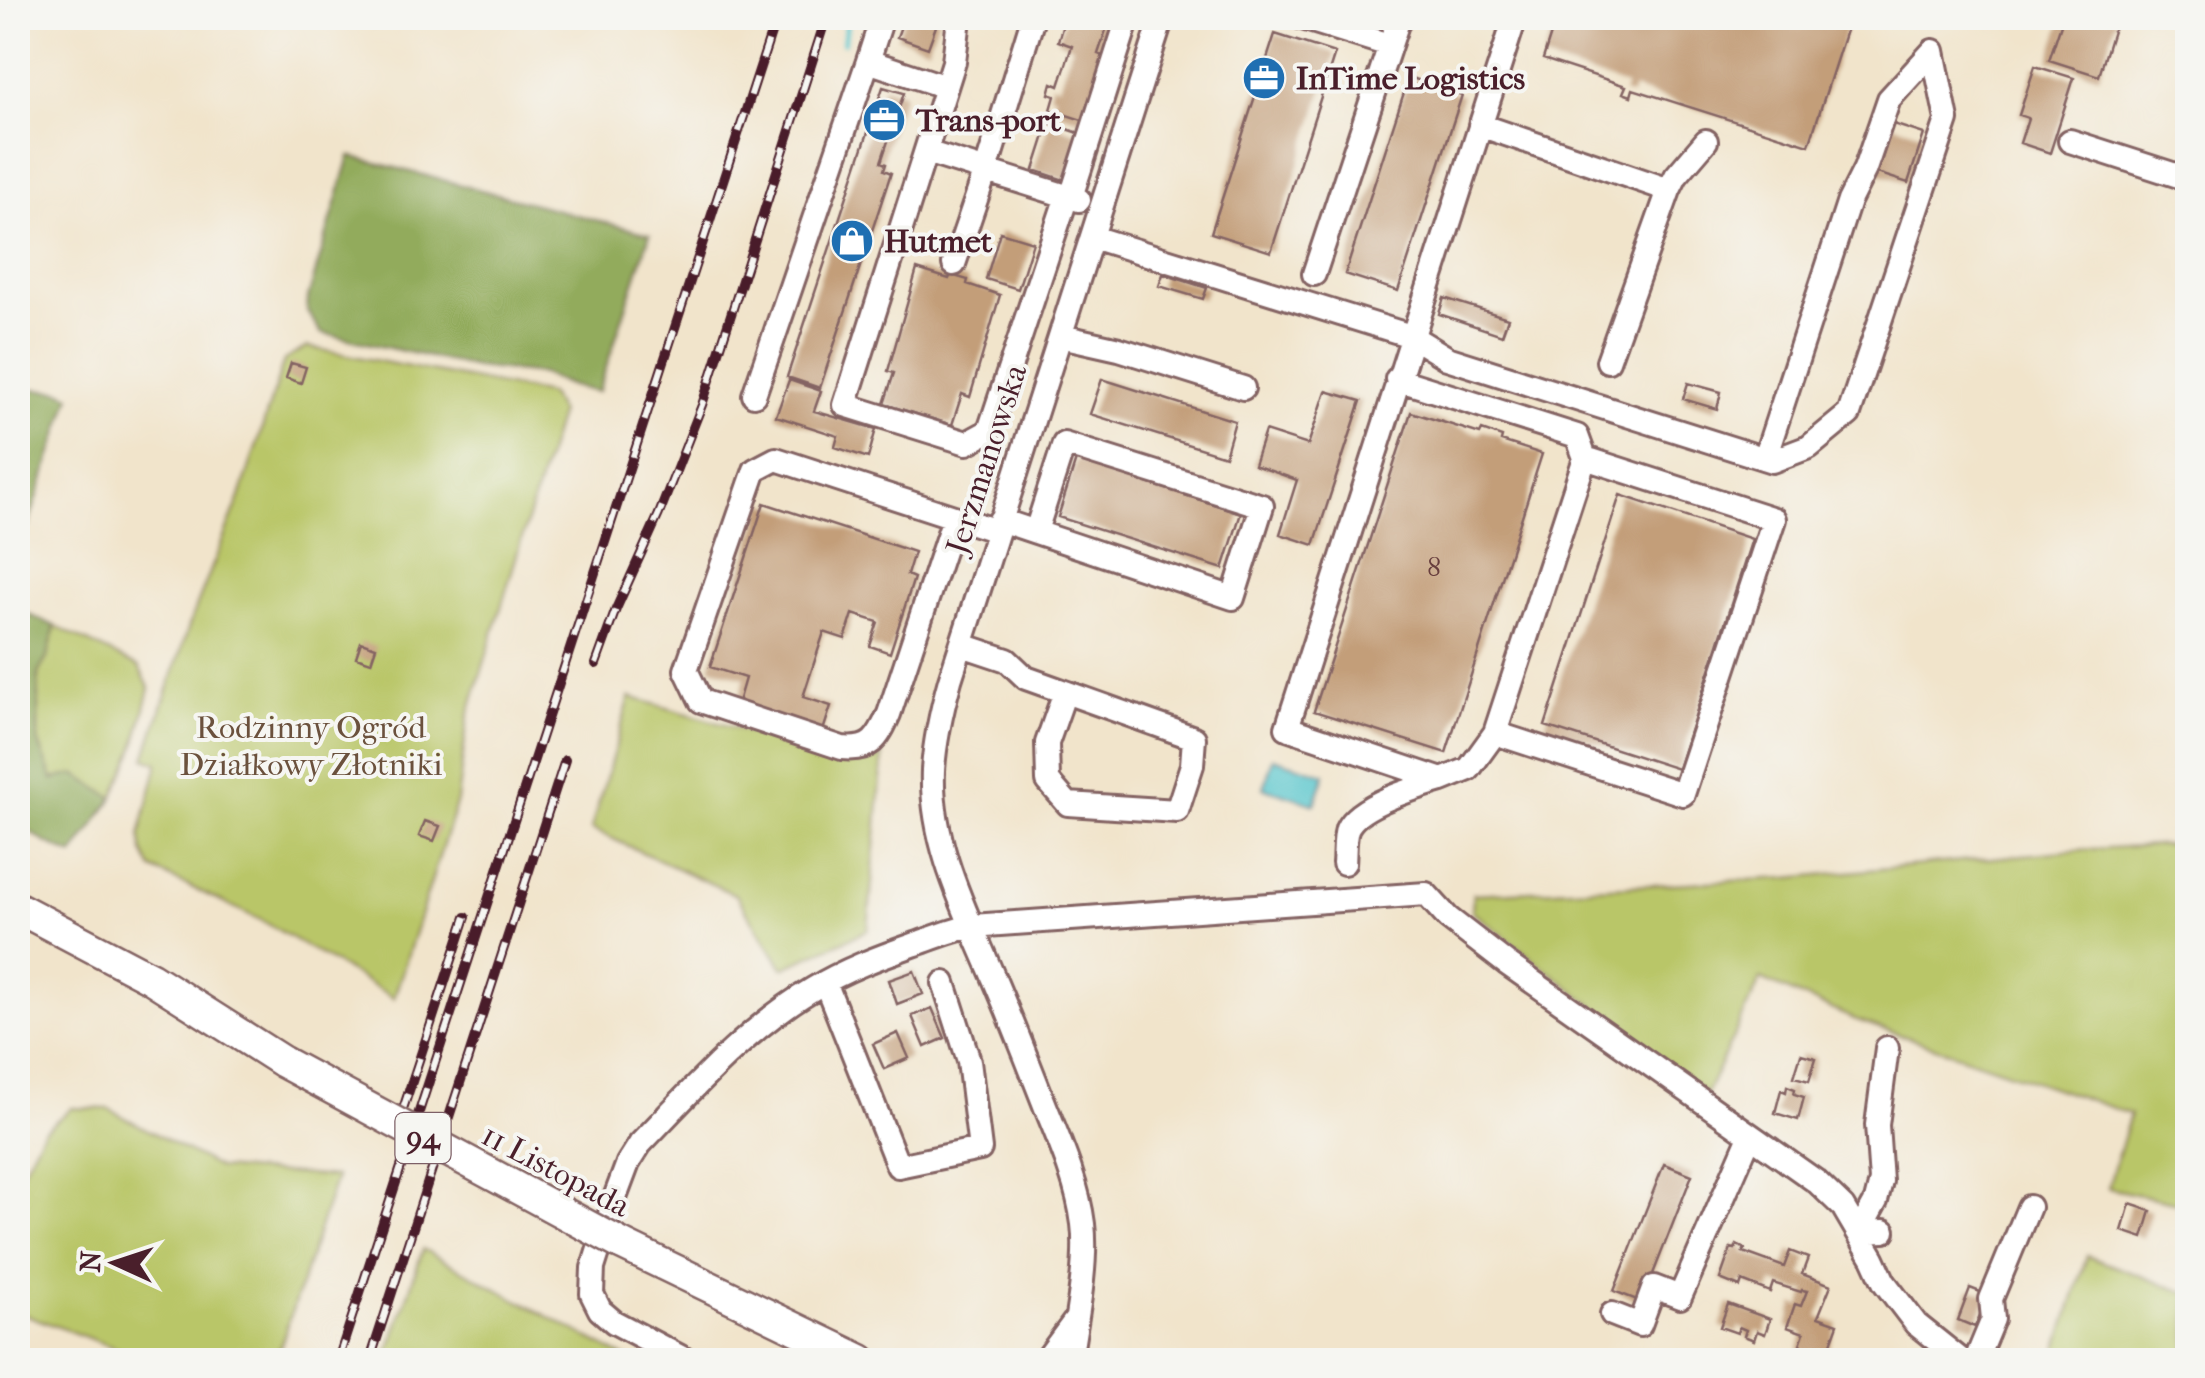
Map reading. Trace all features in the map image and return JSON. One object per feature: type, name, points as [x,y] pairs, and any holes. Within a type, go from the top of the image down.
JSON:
[{"type":"main road","name":"11 Listopada","points":[[18,908],[151,978],[283,1062],[647,1257],[861,1360]]},
{"type":"street","points":[[754,396],[882,18]]},
{"type":"street","points":[[959,18],[954,62],[845,405],[967,443],[989,431],[1128,18]]},
{"type":"street","points":[[954,264],[1033,18]]},
{"type":"street","name":"Jerzmanowska","points":[[1070,1360],[1084,1252],[1084,1226],[1077,1194],[944,853],[933,772],[941,712],[1162,18]]},
{"type":"street","points":[[1302,18],[1389,45]]},
{"type":"street","points":[[1314,274],[1398,18]]},
{"type":"street","points":[[1442,780],[1287,728],[1515,18]]},
{"type":"street","points":[[1092,237],[1411,336],[1447,358],[1765,458],[1772,460],[1810,447],[1848,414],[1947,120],[1932,52],[1889,99],[1865,169],[1848,201],[1765,458]]},
{"type":"street","points":[[868,61],[946,87]]},
{"type":"street","points":[[1480,125],[1672,183]]},
{"type":"street","points":[[1608,361],[1672,183],[1706,141]]},
{"type":"street","points":[[2070,141],[2188,179]]},
{"type":"street","points":[[926,152],[1102,208]]},
{"type":"street","points":[[1061,336],[1118,349],[1243,388]]},
{"type":"street","points":[[1344,862],[1348,829],[1355,819],[1404,792],[1469,770],[1495,733],[1585,458],[1577,436],[1397,379]]},
{"type":"street","points":[[954,518],[889,714],[876,739],[862,748],[842,748],[701,701],[686,670],[755,470],[776,459],[954,518],[1036,531],[1234,598],[1262,506],[1064,444],[1036,531]]},
{"type":"street","points":[[1495,733],[1684,794],[1774,519],[1585,458]]},
{"type":"street","points":[[962,645],[1008,660],[1026,678],[1194,738],[1192,765],[1177,811],[1068,804],[1048,781],[1047,743],[1065,692]]},
{"type":"street","points":[[686,1360],[606,1317],[595,1302],[592,1277],[628,1162],[640,1144],[745,1040],[825,982],[880,956],[972,926],[1426,894],[1448,918],[1506,963],[1831,1195],[1859,1232],[1884,1282],[1916,1324],[1961,1360]]},
{"type":"street","points":[[825,982],[898,1166],[980,1149],[969,1062],[944,984]]},
{"type":"street","points":[[1859,1232],[1876,1201],[1881,1181],[1877,1125],[1887,1048]]},
{"type":"street","points":[[1612,1314],[1640,1325],[1654,1287],[1680,1297],[1750,1136]]},
{"type":"street","points":[[1976,1360],[1992,1320],[1991,1299],[2030,1207]]},
{"type":"street","points":[[1859,1232],[1884,1231]]},
{"type":"street","name":"Jerzmanowska","points":[[1046,1360],[1076,1319]]},
{"type":"green space","points":[[350,156],[650,234],[598,392],[542,374],[475,367],[321,333],[307,311],[308,298]]},
{"type":"green space","name":"Rodzinny Ogród Działkowy Złotniki","points":[[307,347],[549,394],[560,412],[468,717],[457,801],[394,998],[261,920],[152,869],[140,835],[158,763],[145,758],[191,620],[240,497],[284,360]]},
{"type":"green space","points":[[18,388],[60,391],[71,396],[18,556]]},
{"type":"green space","points":[[18,610],[55,626],[48,656],[38,673],[38,741],[53,779],[75,774],[113,798],[73,855],[18,824]]},
{"type":"green space","points":[[55,626],[139,667],[150,689],[134,750],[113,798],[75,774],[53,780],[38,741],[38,672],[48,656]]},
{"type":"green space","points":[[630,697],[858,764],[883,756],[868,930],[783,968],[736,895],[591,829]]},
{"type":"green space","points":[[2187,843],[2187,1205],[2108,1188],[2130,1114],[1854,1019],[1761,979],[1706,1094],[1472,911],[1473,894],[1787,878]]},
{"type":"green space","points":[[72,1108],[109,1109],[219,1168],[336,1177],[276,1360],[147,1360],[18,1312],[18,1178],[43,1131]]},
{"type":"green space","points":[[423,1249],[629,1360],[386,1360]]},
{"type":"green space","points":[[2087,1256],[2187,1293],[2187,1360],[2054,1360]]},
{"type":"water","points":[[1273,758],[1325,774],[1315,804],[1264,788]]},
{"type":"building","points":[[904,18],[939,18],[928,48],[897,37]]},
{"type":"building","points":[[1065,18],[1110,18],[1098,54],[1106,57],[1085,121],[1051,110],[1055,96],[1049,94],[1052,83],[1059,86],[1072,46],[1058,41]]},
{"type":"building","points":[[1556,18],[1850,18],[1809,145],[1633,89],[1631,96],[1623,93],[1626,86],[1543,59]]},
{"type":"building","points":[[2063,18],[2117,18],[2099,76],[2049,60]]},
{"type":"building","points":[[1275,34],[1335,53],[1271,252],[1211,233]]},
{"type":"building","points":[[2035,66],[2074,78],[2050,153],[2020,143],[2028,118],[2019,115]]},
{"type":"building","points":[[1409,77],[1462,95],[1398,291],[1345,274]]},
{"type":"building","points":[[883,87],[904,93],[881,162],[886,164],[884,170],[891,173],[820,388],[787,377]]},
{"type":"building","points":[[1049,123],[1082,134],[1067,181],[1034,170]]},
{"type":"building","points":[[1893,124],[1924,134],[1908,183],[1877,173]]},
{"type":"building","points":[[1000,232],[1033,242],[1018,289],[986,279]]},
{"type":"building","points":[[917,269],[949,279],[951,275],[968,280],[967,284],[1000,295],[970,397],[962,394],[952,425],[884,404],[894,373],[888,371]]},
{"type":"building","points":[[1163,274],[1207,288],[1203,299],[1159,286]]},
{"type":"building","points":[[1444,298],[1508,318],[1502,335],[1439,314]]},
{"type":"building","points":[[291,363],[306,367],[301,383],[286,378]]},
{"type":"building","points":[[1102,379],[1235,421],[1225,456],[1090,414]]},
{"type":"building","points":[[789,380],[821,391],[814,411],[876,429],[868,458],[835,447],[838,436],[776,416]]},
{"type":"building","points":[[1688,383],[1721,392],[1717,409],[1683,399]]},
{"type":"building","points":[[1326,391],[1361,401],[1314,545],[1280,534],[1297,480],[1254,465],[1265,431],[1308,445]]},
{"type":"building","points":[[1411,412],[1480,434],[1482,430],[1502,437],[1501,441],[1542,454],[1446,753],[1314,711]]},
{"type":"building","points":[[1076,460],[1241,513],[1223,569],[1058,517]]},
{"type":"building","points":[[1620,495],[1752,539],[1678,769],[1545,726]]},
{"type":"building","points":[[764,503],[914,552],[907,575],[914,578],[890,653],[870,646],[878,622],[853,614],[845,639],[824,632],[803,697],[831,706],[822,734],[737,706],[745,678],[710,667]]},
{"type":"building","points":[[361,642],[376,647],[371,662],[356,657]]},
{"type":"building","points":[[425,821],[440,826],[434,841],[419,836]]},
{"type":"building","points":[[914,971],[923,994],[897,1004],[889,980]]},
{"type":"building","points":[[932,1008],[945,1038],[925,1047],[912,1016]]},
{"type":"building","points":[[898,1033],[909,1058],[884,1069],[873,1044]]},
{"type":"building","points":[[1801,1054],[1816,1058],[1809,1081],[1794,1077]]},
{"type":"building","points":[[1787,1086],[1804,1097],[1798,1120],[1775,1113],[1781,1090],[1786,1092]]},
{"type":"building","points":[[1664,1164],[1692,1175],[1642,1302],[1614,1291]]},
{"type":"building","points":[[2130,1204],[2151,1211],[2143,1238],[2122,1231]]},
{"type":"building","points":[[1737,1245],[1745,1249],[1743,1252],[1784,1267],[1790,1251],[1808,1258],[1802,1274],[1831,1285],[1818,1317],[1838,1324],[1825,1360],[1798,1350],[1804,1333],[1787,1327],[1795,1304],[1801,1306],[1807,1291],[1773,1283],[1770,1292],[1742,1281],[1740,1287],[1720,1279],[1731,1248]]},
{"type":"building","points":[[1970,1288],[1988,1295],[1975,1327],[1958,1320]]},
{"type":"building","points":[[1728,1304],[1770,1319],[1765,1334],[1757,1331],[1754,1340],[1744,1336],[1746,1330],[1739,1327],[1737,1333],[1720,1327]]},
{"type":"waterway","points":[[844,42],[847,18]]},
{"type":"railway","points":[[338,1360],[776,18]]},
{"type":"railway","points":[[596,664],[702,405],[826,18]]},
{"type":"railway","points":[[370,1360],[565,760]]},
{"type":"railway","points":[[402,1112],[466,917]]},
{"type":"place","name":"InTime Logistics","points":[[1264,78]]},
{"type":"place","name":"Trans-port","points":[[884,120]]},
{"type":"place","name":"Hutmet","points":[[852,241]]}]
